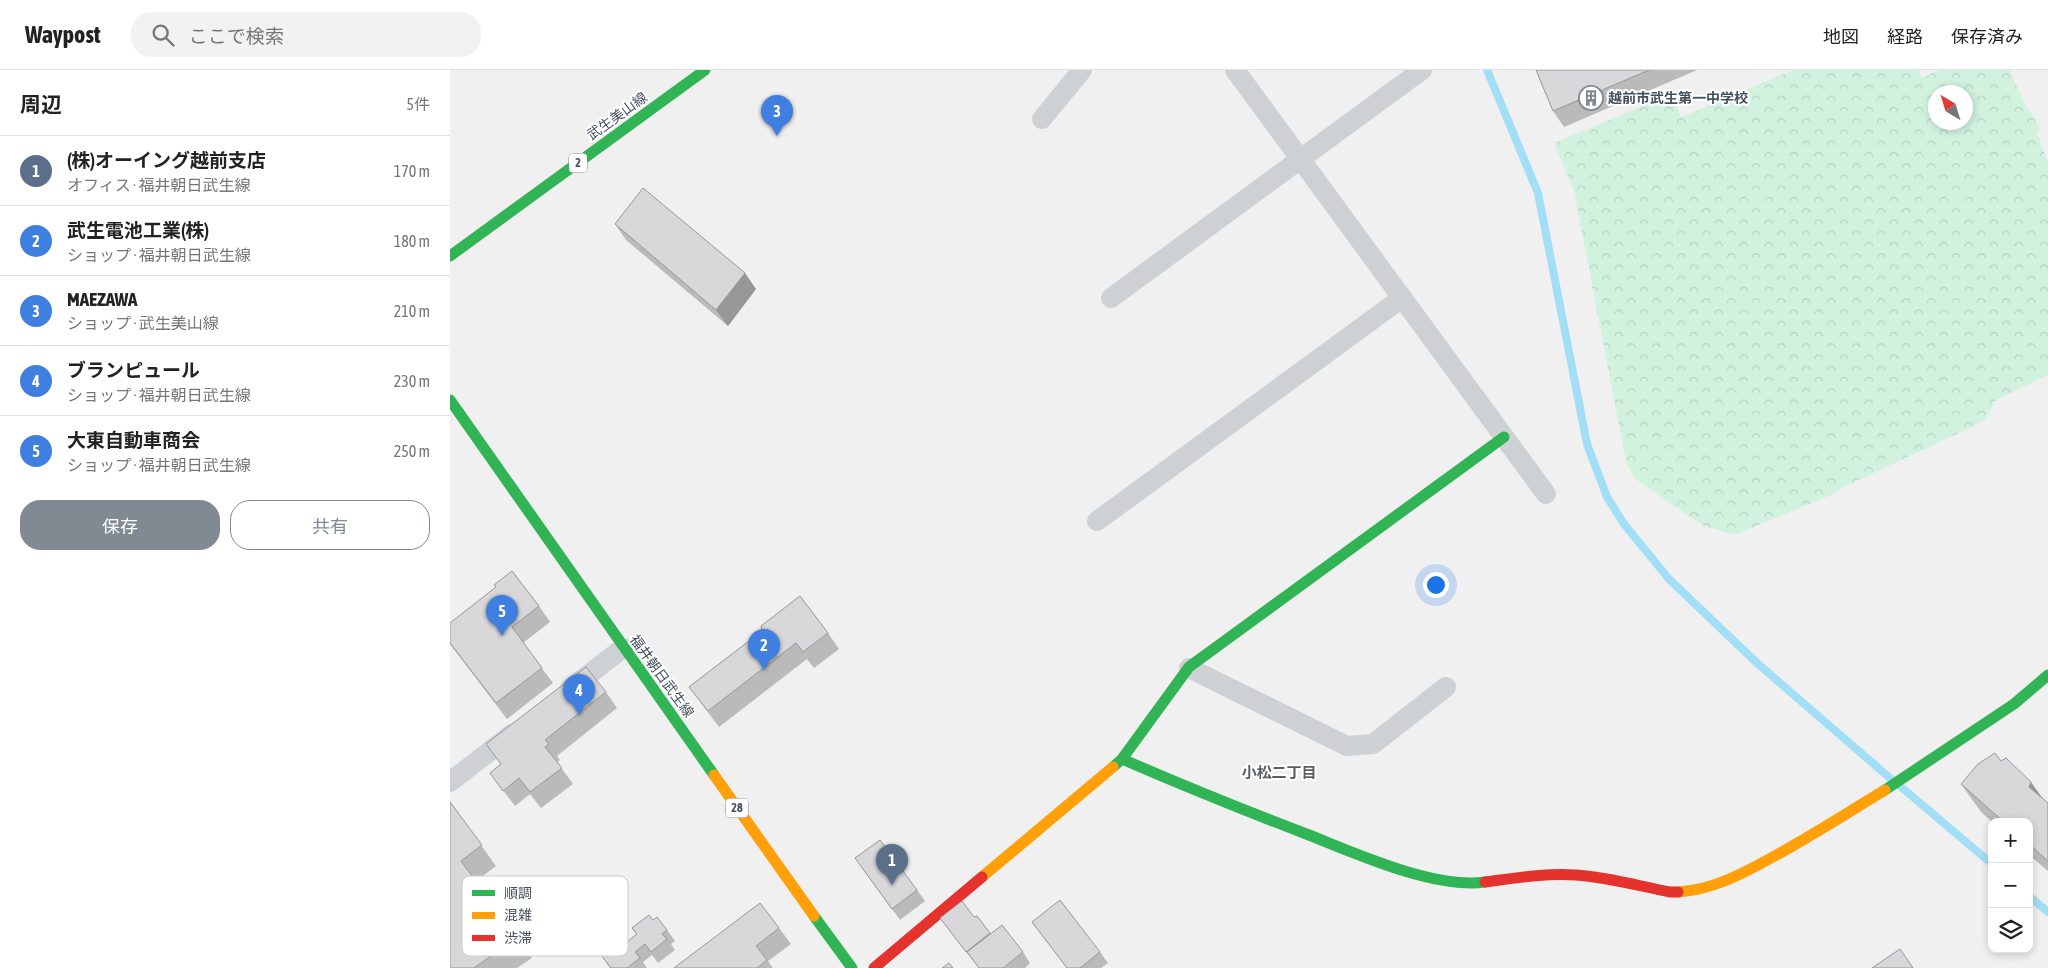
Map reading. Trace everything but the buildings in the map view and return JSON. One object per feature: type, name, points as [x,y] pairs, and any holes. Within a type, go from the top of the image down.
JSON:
[{"type":"street","name":"武生美山線","points":[[450,256],[705,70]]},
{"type":"street","points":[[1042,119],[1082,70]]},
{"type":"street","points":[[1235,70],[1546,494]]},
{"type":"street","points":[[1111,298],[1422,70]]},
{"type":"street","points":[[1097,521],[1402,298]]},
{"type":"street","name":"福井朝日武生線","points":[[450,400],[623,648],[852,968]]},
{"type":"street","points":[[874,968],[1122,758],[1188,668],[1504,437]]},
{"type":"street","points":[[552,703],[623,648]]},
{"type":"street","points":[[1188,668],[1346,746],[1372,744],[1446,687]]},
{"type":"street","points":[[1122,758],[1201,793],[1368,858],[1431,878],[1471,884],[1540,875],[1578,875],[1670,892],[1691,892],[1734,878],[1805,840],[1916,770],[2014,704],[2048,675]]},
{"type":"street","points":[[450,782],[528,721]]},
{"type":"green space","points":[[1793,70],[1918,70],[1921,78],[1940,70],[2009,70],[2026,106],[2041,129],[2037,132],[2048,163],[2048,375],[1996,400],[1984,421],[1840,489],[1838,492],[1735,535],[1704,526],[1634,478],[1626,462],[1574,191],[1554,143],[1671,94],[1681,117]]},
{"type":"waterway","points":[[1487,70],[1538,193],[1587,444],[1607,497],[1624,524],[1669,579],[1757,663],[1891,779]]},
{"type":"waterway","points":[[1900,786],[1991,863]]},
{"type":"waterway","points":[[2033,899],[2048,912]]},
{"type":"traffic: fast","points":[[450,256],[705,70]]},
{"type":"traffic: fast","points":[[450,400],[714,775]]},
{"type":"traffic: fast","points":[[1113,767],[1122,759],[1189,667],[1504,437]]},
{"type":"traffic: fast","points":[[1885,790],[2014,704],[2048,675]]},
{"type":"traffic: fast","points":[[1122,759],[1238,808],[1372,860],[1443,880],[1465,883],[1485,882]]},
{"type":"traffic: fast","points":[[814,916],[852,968]]},
{"type":"traffic: slow","points":[[982,877],[1113,767]]},
{"type":"traffic: slow","points":[[714,775],[814,916]]},
{"type":"traffic: slow","points":[[1678,892],[1715,885],[1749,870],[1800,842],[1885,790]]},
{"type":"traffic: jam","points":[[1485,882],[1541,875],[1576,875],[1678,892]]},
{"type":"traffic: jam","points":[[874,968],[982,877]]},
{"type":"place","name":"越前市武生第一中学校","points":[[1591,98]]},
{"type":"place","name":"MAEZAWA","points":[[777,136]]},
{"type":"place","name":"大東自動車商会","points":[[502,636]]},
{"type":"place","name":"武生電池工業(株)","points":[[764,670]]},
{"type":"place","name":"ブランピュール","points":[[579,715]]},
{"type":"place","name":"(株)オーイング越前支店","points":[[892,885]]},
{"type":"district","name":"小松二丁目","points":[[1279,773]]}]
